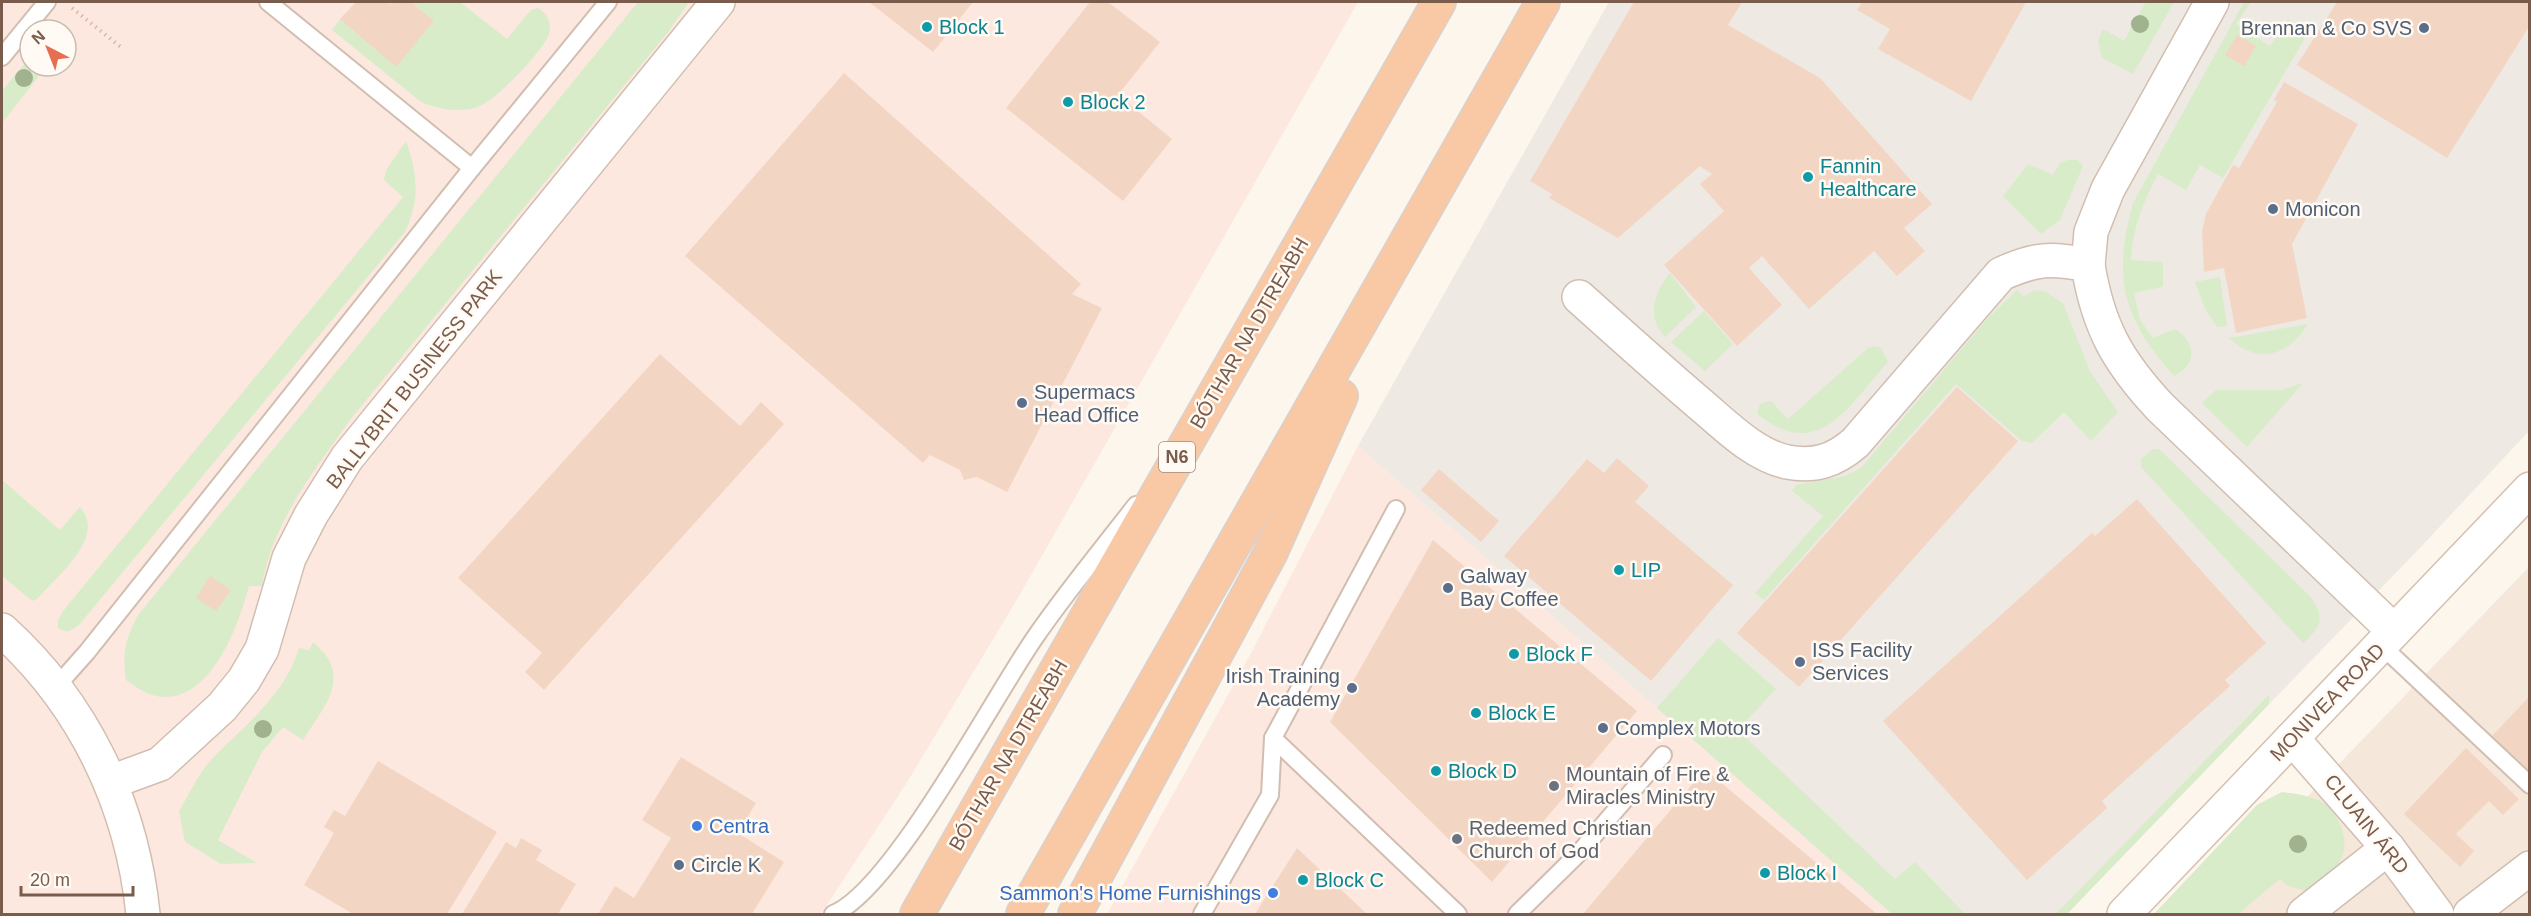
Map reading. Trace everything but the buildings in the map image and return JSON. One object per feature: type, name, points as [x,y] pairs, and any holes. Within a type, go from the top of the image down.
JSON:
[{"type":"highway","name":"BÓTHAR NA DTREABH","points":[[917,915],[1439,2]]},
{"type":"highway","points":[[1023,915],[1543,2]]},
{"type":"highway","points":[[1075,915],[1270,554],[1419,221]]},
{"type":"street","name":"BALLYBRIT BUSINESS PARK","points":[[111,782],[160,764],[222,706],[244,680],[262,649],[289,558],[311,515],[347,458],[718,2]]},
{"type":"street","points":[[2212,2],[2108,189],[2091,232],[2088,265],[2094,300],[2110,341],[2134,380],[2388,638]]},
{"type":"street","points":[[1579,297],[1667,376],[1758,450],[1786,462],[1810,464],[1826,462],[1841,455],[1855,443],[2001,273],[2027,262],[2052,258],[2088,265]]},
{"type":"street","name":"MONIVEA ROAD","points":[[2124,915],[2529,489]]},
{"type":"street","points":[[2,630],[33,660],[55,688],[80,724],[111,782],[138,872],[143,915]]},
{"type":"street","name":"CLUAIN ÁRD","points":[[2292,738],[2388,848],[2438,915]]},
{"type":"street","points":[[2304,915],[2388,848]]},
{"type":"street","points":[[2470,915],[2529,868]]},
{"type":"lane","points":[[2,57],[47,2]]},
{"type":"lane","points":[[268,2],[472,168]]},
{"type":"lane","points":[[55,688],[94,643],[472,168],[608,2]]},
{"type":"lane","points":[[833,915],[844,910],[873,883],[907,837],[1036,636],[1192,431]]},
{"type":"lane","points":[[1202,915],[1270,795],[1273,738],[1396,509]]},
{"type":"lane","points":[[2388,638],[2529,785]]},
{"type":"lane","points":[[2,651],[33,660]]},
{"type":"lane","points":[[1273,738],[1458,915]]},
{"type":"lane","points":[[1517,915],[1579,853],[1663,755]]},
{"type":"path","points":[[71,7],[122,48]]},
{"type":"shaded area","points":[[2,2],[1358,2],[1019,596],[906,784],[821,914],[2,914]]},
{"type":"shaded area","points":[[1609,2],[2529,2],[2529,431],[2417,551],[2067,914],[1892,914],[1358,446]]},
{"type":"shaded area","points":[[1358,446],[1892,914],[1107,914],[1250,655]]},
{"type":"shaded area","points":[[2529,567],[2529,914],[2154,914],[2257,805],[2282,792],[2307,797]]},
{"type":"green space","points":[[411,2],[460,2],[507,39],[531,10],[538,8],[549,20],[550,28],[544,43],[528,63],[488,102],[465,110],[435,107],[421,102],[332,30],[340,19],[396,66],[434,21]]},
{"type":"green space","points":[[638,2],[689,2],[669,31],[350,420],[322,459],[285,519],[267,563],[262,586],[249,586],[231,638],[210,672],[197,685],[181,694],[164,697],[149,694],[126,680],[124,662],[126,646],[138,615]]},
{"type":"green space","points":[[2146,2],[2174,2],[2133,74],[2102,58],[2098,40],[2103,29],[2124,41]]},
{"type":"green space","points":[[2244,2],[2251,2],[2236,24],[2270,46],[2288,19],[2308,33],[2223,178],[2200,165],[2186,190],[2158,174],[2143,205],[2136,226],[2131,260],[2163,262],[2163,287],[2134,293],[2140,320],[2153,338],[2175,329],[2187,340],[2190,347],[2190,360],[2182,372],[2174,376],[2143,335],[2126,296],[2123,254],[2127,230],[2133,203]]},
{"type":"green space","points":[[18,72],[18,78],[38,78],[2,123],[2,91]]},
{"type":"green space","points":[[406,141],[416,187],[413,209],[405,232],[79,625],[68,631],[58,628],[58,620],[63,611],[403,197],[384,180],[386,170]]},
{"type":"green space","points":[[2078,160],[2083,166],[2060,220],[2041,234],[2003,196],[2028,164],[2053,175],[2060,163]]},
{"type":"green space","points":[[1670,273],[1696,307],[1665,337],[1656,322],[1654,305],[1664,280]]},
{"type":"green space","points":[[2220,277],[2227,326],[2217,327],[2206,311],[2195,282]]},
{"type":"green space","points":[[2017,290],[2024,296],[2035,290],[2045,291],[2063,303],[2090,371],[2118,412],[2091,441],[2064,412],[2032,443],[2022,441],[1956,384],[1764,600],[1755,593],[1823,516],[1792,491],[1796,485],[1845,476],[1861,468],[1986,320]]},
{"type":"green space","points":[[1704,311],[1733,344],[1705,371],[1671,342]]},
{"type":"green space","points":[[2308,324],[2292,343],[2272,353],[2250,352],[2229,338]]},
{"type":"green space","points":[[1875,346],[1881,348],[1888,362],[1846,411],[1831,423],[1815,431],[1798,433],[1779,428],[1757,414],[1760,404],[1771,401],[1788,419],[1868,348]]},
{"type":"green space","points":[[2303,383],[2247,447],[2202,403],[2216,390],[2281,390]]},
{"type":"green space","points":[[2153,449],[2159,449],[2311,597],[2320,617],[2318,627],[2303,643],[2141,467],[2141,459]]},
{"type":"green space","points":[[2,480],[60,530],[80,507],[87,519],[84,543],[76,556],[37,599],[32,601],[2,576]]},
{"type":"green space","points":[[1718,638],[1776,689],[1738,730],[1895,879],[1915,862],[1965,914],[1892,914],[1657,708]]},
{"type":"green space","points":[[313,642],[332,667],[334,679],[332,691],[320,715],[303,740],[283,727],[262,752],[218,840],[257,863],[221,864],[185,842],[179,811],[206,766],[274,695],[284,681],[299,648],[309,650]]},
{"type":"green space","points":[[2269,695],[2269,704],[2067,914],[2056,914]]},
{"type":"green space","points":[[2282,792],[2316,799],[2327,805],[2340,824],[2344,835],[2343,855],[2325,879],[2306,891],[2288,886],[2280,879],[2238,914],[2154,914],[2257,805]]},
{"type":"place","name":"Block 1","points":[[927,27]]},
{"type":"place","name":"Brennan & Co SVS","points":[[2424,28]]},
{"type":"place","name":"Block 2","points":[[1068,102]]},
{"type":"place","name":"Fannin Healthcare","points":[[1808,177]]},
{"type":"place","name":"Monicon","points":[[2273,209]]},
{"type":"place","name":"Supermacs Head Office","points":[[1022,403]]},
{"type":"place","name":"LIP","points":[[1619,570]]},
{"type":"place","name":"Galway Bay Coffee","points":[[1448,588]]},
{"type":"place","name":"Block F","points":[[1514,654]]},
{"type":"place","name":"ISS Facility Services","points":[[1800,662]]},
{"type":"place","name":"Irish Training Academy","points":[[1352,688]]},
{"type":"place","name":"Block E","points":[[1476,713]]},
{"type":"place","name":"Complex Motors","points":[[1603,728]]},
{"type":"place","name":"Block D","points":[[1436,771]]},
{"type":"place","name":"Mountain of Fire & Miracles Ministry","points":[[1554,786]]},
{"type":"place","name":"Centra","points":[[697,826]]},
{"type":"place","name":"Redeemed Christian Church of God","points":[[1457,839]]},
{"type":"place","name":"Circle K","points":[[679,865]]},
{"type":"place","name":"Block I","points":[[1765,873]]},
{"type":"place","name":"Block C","points":[[1303,880]]},
{"type":"place","name":"Sammon's Home Furnishings","points":[[1273,893]]}]
